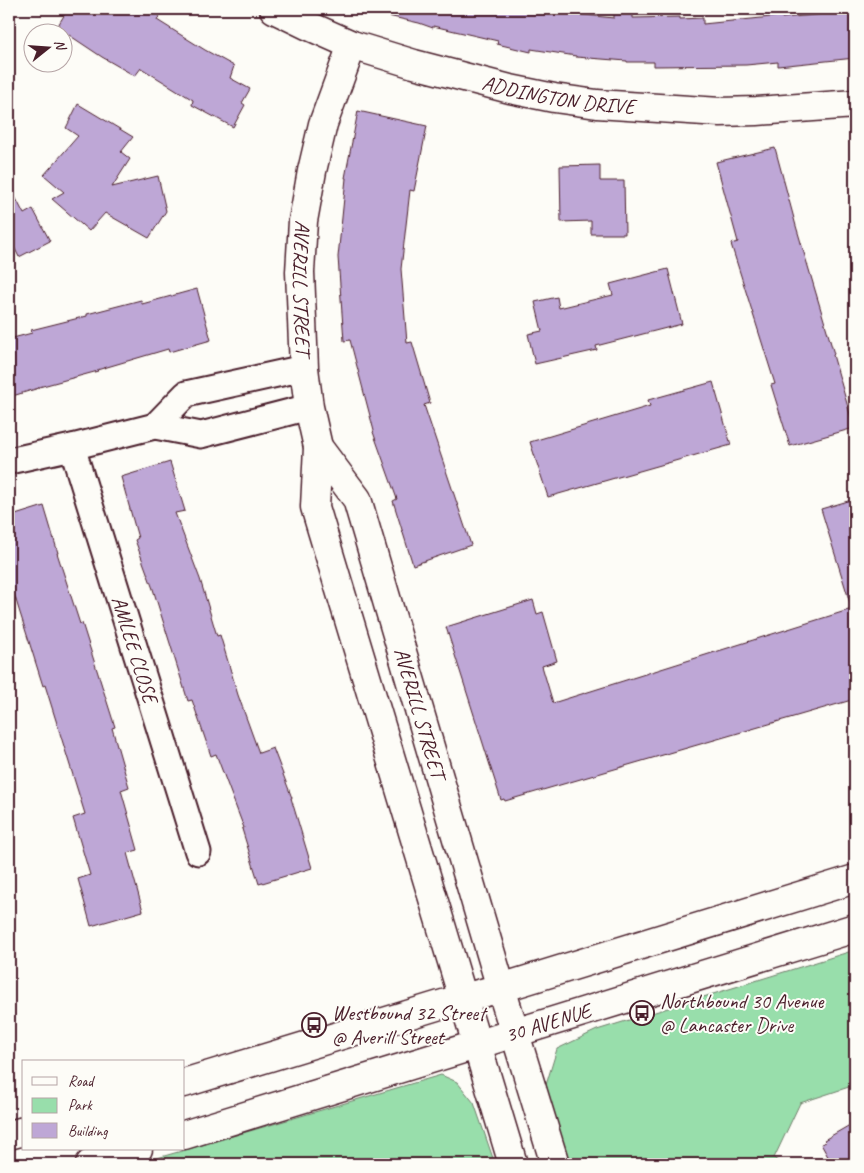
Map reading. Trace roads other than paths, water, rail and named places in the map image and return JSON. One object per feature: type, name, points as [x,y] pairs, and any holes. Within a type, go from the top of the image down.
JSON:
[{"type":"street","name":"ADDINGTON DRIVE","points":[[274,9],[352,45],[414,64],[510,89],[554,98],[597,104],[720,112],[855,104]]},
{"type":"street","name":"AVERILL STREET","points":[[352,45],[323,124],[303,221],[300,272],[304,368],[309,408],[318,447],[315,507],[514,1164]]},
{"type":"street","points":[[155,426],[186,394],[304,368]]},
{"type":"street","points":[[9,461],[155,426],[201,435],[309,408]]},
{"type":"street","name":"AMLEE CLOSE","points":[[72,447],[198,852]]},
{"type":"street","name":"AVERILL STREET","points":[[318,447],[357,499],[514,1032],[555,1164]]},
{"type":"street","points":[[185,1082],[501,988],[855,879]]},
{"type":"street","name":"30 AVENUE","points":[[185,1135],[855,928]]},
{"type":"street","points":[[9,1135],[22,1132]]},
{"type":"street","points":[[90,1164],[135,1150]]},
{"type":"place","name":"Northbound 30 Avenue @ Lancaster Drive","points":[[642,1013]]},
{"type":"place","name":"Westbound 32 Street @ Averill Street","points":[[314,1025]]}]
